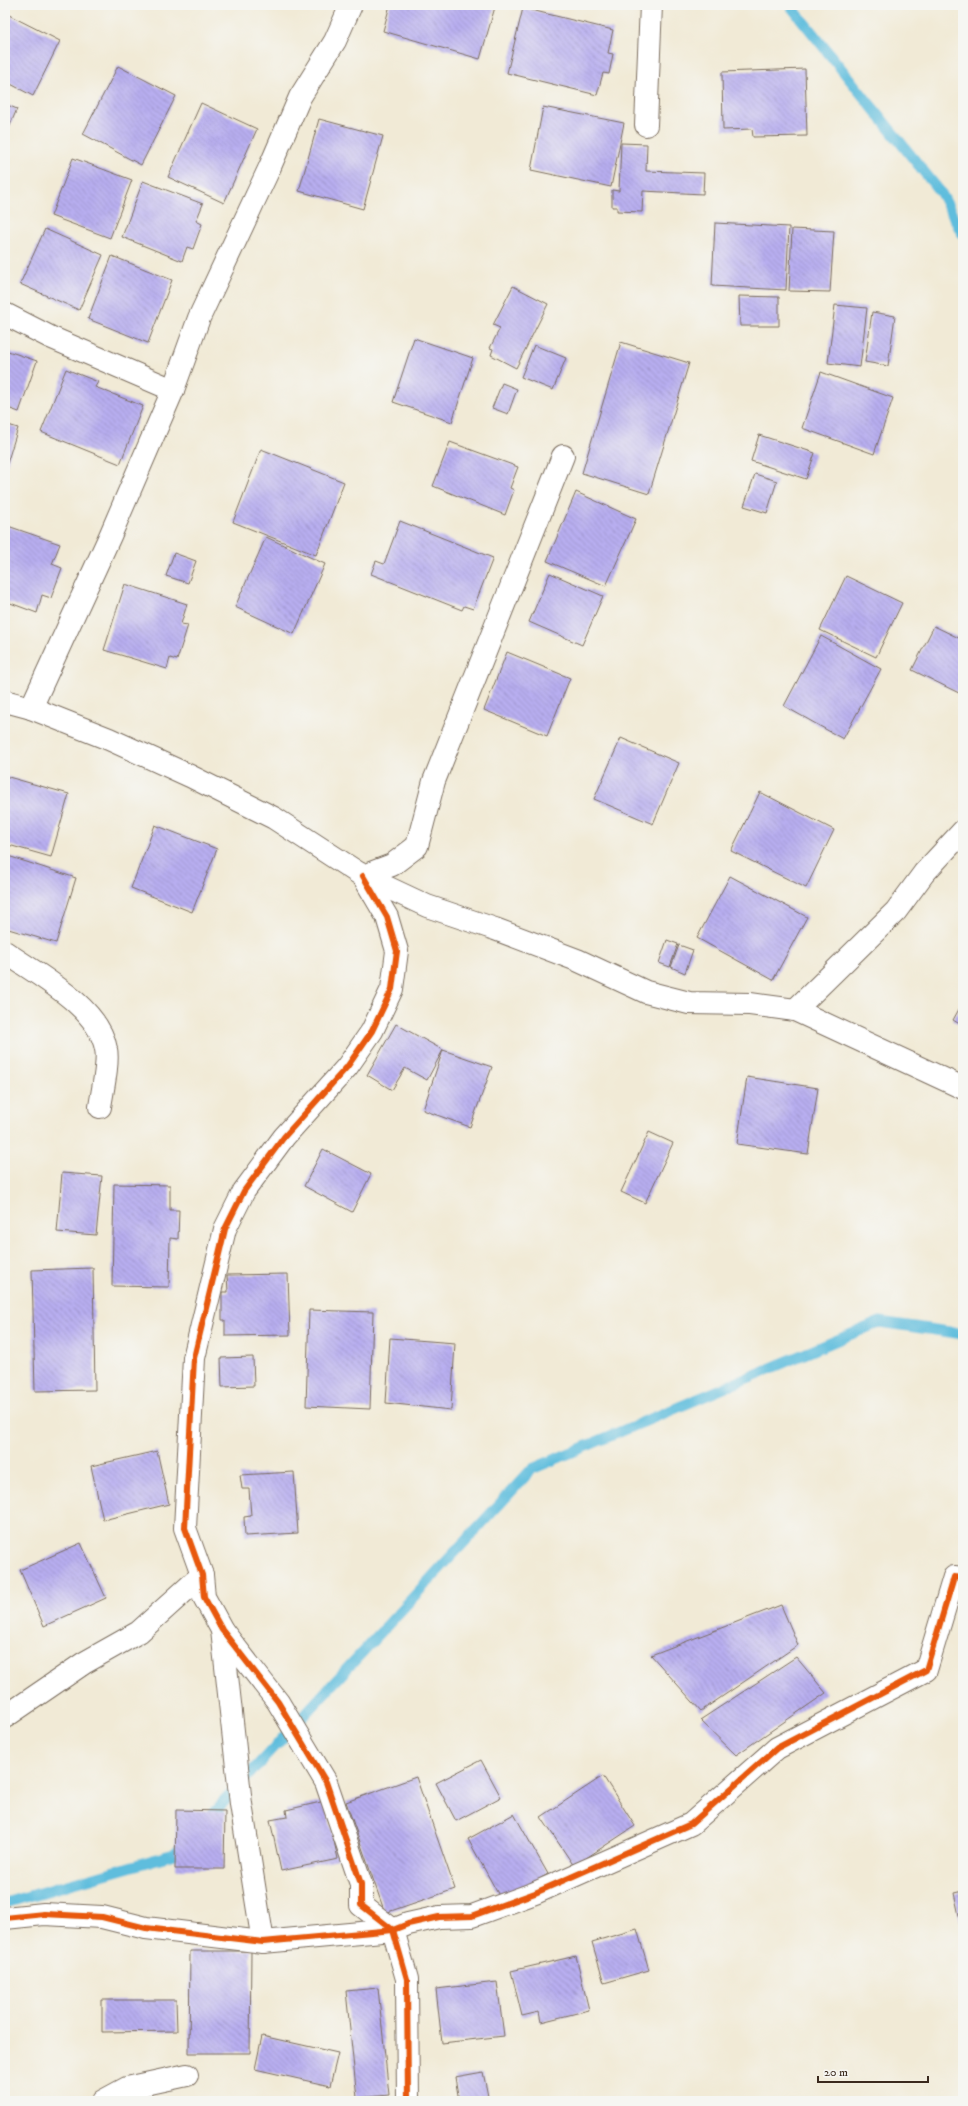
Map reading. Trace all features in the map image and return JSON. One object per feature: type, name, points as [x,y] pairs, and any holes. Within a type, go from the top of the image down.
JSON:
[{"type":"street","points":[[31,708],[110,536],[173,390],[199,318],[269,169],[300,97],[335,41],[351,5]]},
{"type":"street","points":[[646,124],[651,5]]},
{"type":"street","points":[[5,314],[50,337],[173,390]]},
{"type":"street","points":[[363,876],[392,865],[417,846],[434,781],[563,456]]},
{"type":"street","points":[[5,701],[31,708],[155,759],[274,818],[363,876],[427,906],[495,929],[577,960],[646,992],[689,1003],[750,1004],[795,1010],[963,1088]]},
{"type":"street","points":[[795,1010],[896,911],[924,873],[963,831]]},
{"type":"street","points":[[363,876],[387,917],[397,951],[392,989],[372,1031],[347,1068],[284,1137],[244,1191],[225,1229],[194,1358],[185,1528],[202,1575],[204,1597],[222,1630],[278,1702],[326,1782],[361,1884],[361,1905],[393,1930],[407,1979],[408,2101]]},
{"type":"street","points":[[5,952],[76,1002],[99,1027],[107,1050],[100,1107]]},
{"type":"street","points":[[5,1717],[84,1663],[139,1632],[202,1575]]},
{"type":"street","points":[[5,1918],[44,1914],[102,1917],[146,1928],[263,1942],[393,1930],[408,1924],[440,1917],[472,1916],[535,1893],[691,1824],[777,1748],[926,1670],[954,1577],[963,1578]]},
{"type":"street","points":[[222,1630],[241,1804],[263,1942]]},
{"type":"street","points":[[103,2101],[126,2088],[186,2075]]},
{"type":"building","points":[[390,5],[487,5],[495,7],[480,59],[383,31]]},
{"type":"building","points":[[523,8],[613,30],[608,53],[613,54],[609,74],[603,73],[597,95],[507,73]]},
{"type":"building","points":[[5,13],[60,41],[33,96],[5,81]]},
{"type":"building","points":[[118,66],[176,96],[141,165],[83,134]]},
{"type":"building","points":[[805,69],[807,136],[753,137],[752,129],[723,130],[722,72]]},
{"type":"building","points":[[201,103],[257,129],[224,203],[168,177]]},
{"type":"building","points":[[5,104],[17,109],[5,137]]},
{"type":"building","points":[[543,107],[624,123],[611,187],[531,170]]},
{"type":"building","points":[[319,119],[383,136],[363,209],[299,191]]},
{"type":"building","points":[[621,143],[647,144],[646,171],[704,173],[703,194],[643,191],[642,212],[617,211],[617,207],[612,207],[612,190],[619,191]]},
{"type":"building","points":[[73,158],[132,180],[110,238],[51,216]]},
{"type":"building","points":[[143,181],[203,204],[196,221],[202,224],[193,249],[187,247],[182,261],[122,237]]},
{"type":"building","points":[[715,223],[789,227],[786,290],[712,286]]},
{"type":"building","points":[[45,229],[103,255],[79,310],[20,284]]},
{"type":"building","points":[[792,229],[834,231],[830,292],[789,291]]},
{"type":"building","points":[[112,256],[172,280],[148,343],[88,319]]},
{"type":"building","points":[[513,286],[548,304],[516,368],[491,355],[493,349],[490,348],[500,328],[493,325]]},
{"type":"building","points":[[739,296],[779,297],[779,326],[740,326]]},
{"type":"building","points":[[835,305],[867,308],[860,367],[828,363]]},
{"type":"building","points":[[872,312],[895,316],[888,366],[865,362]]},
{"type":"building","points":[[414,338],[473,358],[452,422],[393,402]]},
{"type":"building","points":[[621,342],[689,363],[649,494],[582,473]]},
{"type":"building","points":[[534,345],[566,358],[553,390],[521,377]]},
{"type":"building","points":[[5,350],[37,361],[19,412],[5,407]]},
{"type":"building","points":[[66,369],[98,382],[95,387],[143,406],[120,464],[41,432]]},
{"type":"building","points":[[821,372],[893,398],[874,454],[802,428]]},
{"type":"building","points":[[502,383],[517,389],[508,414],[492,408]]},
{"type":"building","points":[[5,424],[18,428],[5,470]]},
{"type":"building","points":[[759,435],[815,453],[806,479],[751,461]]},
{"type":"building","points":[[450,442],[518,467],[510,488],[514,490],[505,515],[433,486]]},
{"type":"building","points":[[261,449],[344,482],[316,555],[233,522]]},
{"type":"building","points":[[755,474],[777,481],[767,513],[744,506]]},
{"type":"building","points":[[576,492],[636,519],[606,586],[547,561]]},
{"type":"building","points":[[400,521],[493,558],[473,609],[464,606],[462,610],[371,574],[376,561],[384,564]]},
{"type":"building","points":[[5,525],[60,544],[52,564],[62,568],[51,598],[42,595],[37,613],[5,601]]},
{"type":"building","points":[[266,537],[325,564],[294,634],[235,607]]},
{"type":"building","points":[[174,553],[196,561],[188,583],[166,576]]},
{"type":"building","points":[[550,573],[603,596],[582,645],[529,622]]},
{"type":"building","points":[[846,576],[902,603],[876,657],[820,630]]},
{"type":"building","points":[[125,584],[187,604],[181,624],[188,625],[177,660],[170,658],[167,669],[104,650]]},
{"type":"building","points":[[934,626],[963,640],[963,695],[912,670]]},
{"type":"building","points":[[821,636],[881,669],[843,739],[784,706]]},
{"type":"building","points":[[507,652],[570,678],[547,736],[484,710]]},
{"type":"building","points":[[621,738],[679,763],[653,824],[594,799]]},
{"type":"building","points":[[5,776],[69,794],[51,857],[5,844]]},
{"type":"building","points":[[760,792],[834,830],[806,888],[731,851]]},
{"type":"building","points":[[155,825],[217,849],[192,912],[131,888]]},
{"type":"building","points":[[5,855],[76,878],[56,943],[5,928]]},
{"type":"building","points":[[730,876],[807,917],[773,980],[697,938]]},
{"type":"building","points":[[667,940],[678,944],[670,967],[659,963]]},
{"type":"building","points":[[679,945],[693,950],[685,973],[671,967]]},
{"type":"building","points":[[963,1002],[963,1026],[953,1020]]},
{"type":"building","points":[[396,1024],[443,1050],[427,1080],[405,1068],[392,1090],[367,1075]]},
{"type":"building","points":[[443,1050],[492,1067],[470,1127],[423,1110]]},
{"type":"building","points":[[747,1077],[818,1088],[808,1154],[737,1144]]},
{"type":"building","points":[[649,1132],[673,1143],[645,1203],[621,1192]]},
{"type":"building","points":[[323,1149],[371,1174],[352,1212],[304,1186]]},
{"type":"building","points":[[62,1173],[102,1176],[96,1235],[57,1232]]},
{"type":"building","points":[[114,1184],[170,1185],[170,1210],[179,1210],[178,1239],[170,1238],[169,1287],[112,1286]]},
{"type":"building","points":[[93,1268],[95,1390],[35,1391],[32,1270]]},
{"type":"building","points":[[288,1274],[290,1335],[225,1336],[225,1320],[222,1320],[222,1292],[228,1292],[227,1275]]},
{"type":"building","points":[[309,1310],[373,1312],[370,1409],[306,1406]]},
{"type":"building","points":[[390,1338],[455,1343],[451,1410],[386,1403]]},
{"type":"building","points":[[253,1357],[254,1386],[222,1387],[221,1358]]},
{"type":"building","points":[[157,1451],[169,1504],[103,1520],[91,1466]]},
{"type":"building","points":[[294,1472],[298,1533],[245,1536],[244,1517],[251,1516],[249,1489],[242,1489],[240,1475]]},
{"type":"building","points":[[81,1543],[106,1598],[44,1626],[20,1570]]},
{"type":"building","points":[[781,1605],[798,1645],[701,1711],[651,1655]]},
{"type":"building","points":[[796,1657],[826,1693],[736,1755],[700,1720]]},
{"type":"building","points":[[481,1760],[501,1797],[456,1821],[436,1783]]},
{"type":"building","points":[[603,1776],[635,1826],[574,1866],[541,1817]]},
{"type":"building","points":[[416,1777],[455,1889],[385,1913],[346,1802]]},
{"type":"building","points":[[325,1801],[338,1859],[281,1871],[270,1820],[287,1817],[286,1810]]},
{"type":"building","points":[[176,1810],[225,1811],[224,1869],[175,1869]]},
{"type":"building","points":[[514,1814],[548,1874],[502,1901],[468,1839]]},
{"type":"building","points":[[963,1891],[963,1929],[962,1929],[954,1893]]},
{"type":"building","points":[[637,1929],[649,1970],[604,1983],[592,1942]]},
{"type":"building","points":[[190,1951],[251,1951],[250,2053],[189,2053]]},
{"type":"building","points":[[576,1956],[589,2010],[541,2022],[539,2012],[522,2016],[511,1971]]},
{"type":"building","points":[[497,1982],[504,2036],[442,2043],[436,1989]]},
{"type":"building","points":[[378,1988],[389,2095],[357,2098],[346,1991]]},
{"type":"building","points":[[102,2000],[176,2000],[177,2031],[102,2032]]},
{"type":"building","points":[[262,2036],[338,2053],[330,2086],[255,2069]]},
{"type":"building","points":[[483,2072],[489,2101],[459,2101],[455,2077]]},
{"type":"waterway","points":[[790,5],[941,193],[963,235]]},
{"type":"waterway","points":[[205,1822],[532,1469],[880,1322],[963,1334]]},
{"type":"waterway","points":[[5,1903],[174,1854],[185,1843]]},
{"type":"cycle path","points":[[363,876],[387,917],[397,951],[392,989],[372,1031],[347,1067],[284,1137],[244,1191],[225,1229],[194,1358],[185,1528],[202,1575],[204,1597],[222,1630],[278,1702],[326,1782],[361,1884],[361,1905],[393,1930],[407,1979],[408,2101]]},
{"type":"cycle path","points":[[5,1918],[44,1914],[102,1917],[146,1928],[263,1942],[393,1930],[408,1924],[439,1917],[472,1916],[535,1893],[691,1824],[777,1748],[926,1670],[954,1577],[963,1578]]}]
